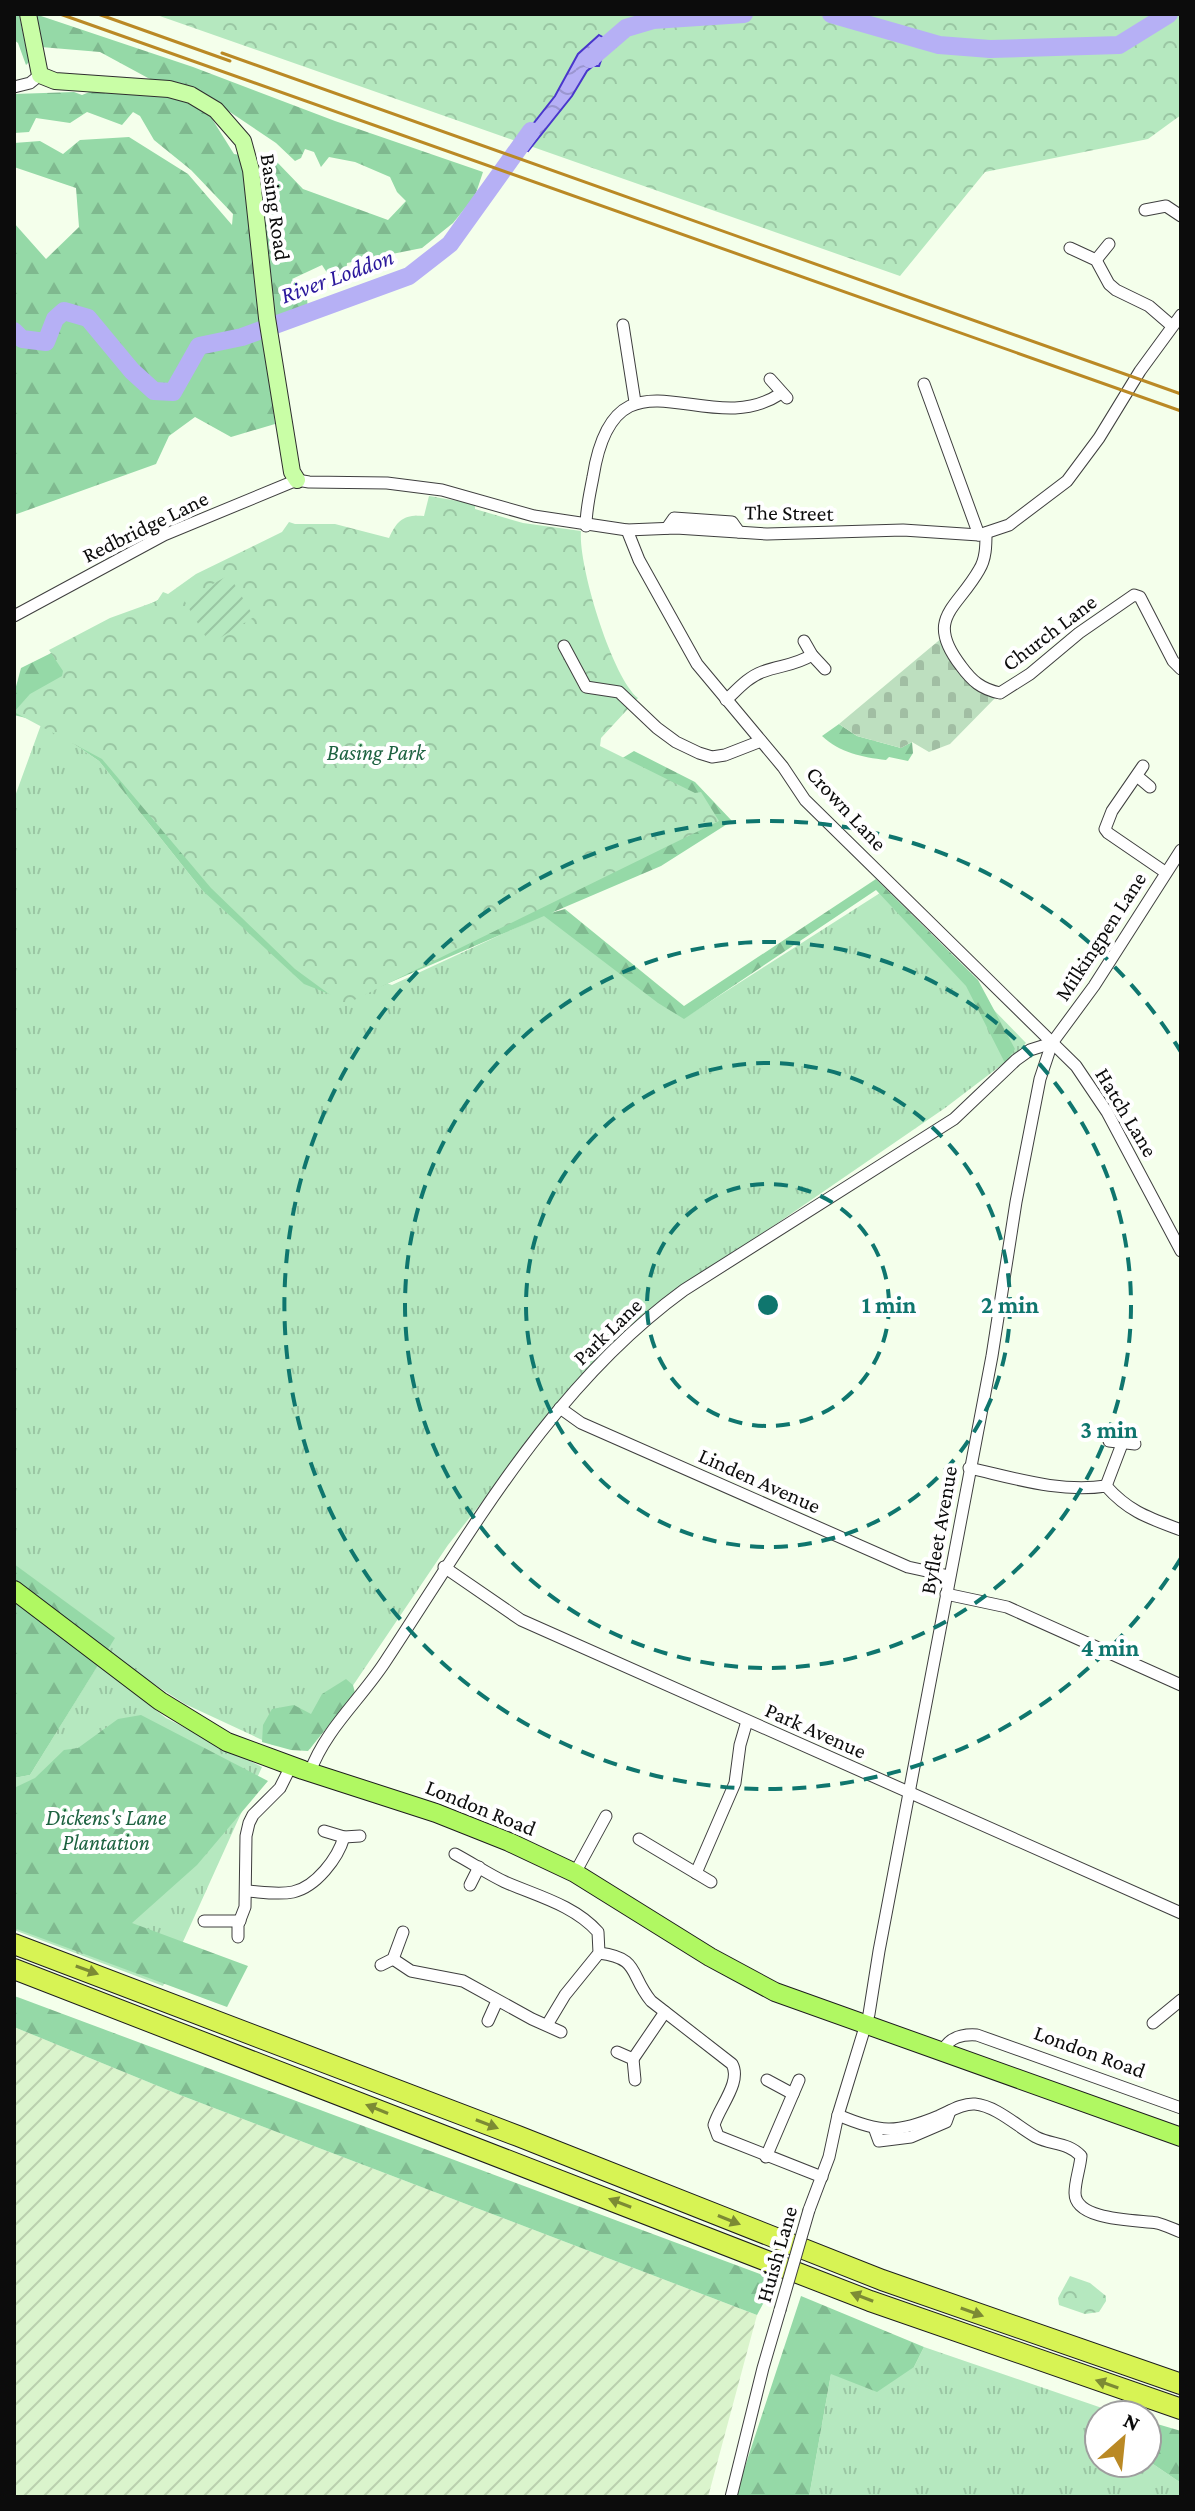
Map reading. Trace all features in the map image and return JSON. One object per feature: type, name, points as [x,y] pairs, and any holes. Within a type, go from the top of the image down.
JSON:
[{"type":"highway","points":[[14,1944],[420,2098],[882,2280],[1181,2384]]},
{"type":"highway","points":[[14,1969],[870,2301],[1181,2409]]},
{"type":"main road","name":"London Road","points":[[14,1590],[176,1711],[227,1742],[466,1824],[575,1873],[758,1984],[1181,2137]]},
{"type":"street","points":[[14,87],[30,83],[40,75],[28,14]]},
{"type":"street","name":"Basing Road","points":[[40,75],[74,84],[169,89],[207,103],[230,124],[246,147],[267,318],[292,472],[297,480]]},
{"type":"street","points":[[1145,210],[1166,206],[1181,216]]},
{"type":"street","points":[[1096,260],[1109,244]]},
{"type":"street","points":[[1070,248],[1096,260],[1109,284],[1178,320]]},
{"type":"street","name":"The Street","points":[[297,480],[387,483],[442,490],[534,516],[627,530],[667,528],[818,534],[903,530],[982,534],[1009,525],[1067,481],[1178,320]]},
{"type":"street","points":[[623,325],[635,402]]},
{"type":"street","points":[[586,526],[597,452],[612,421],[635,402],[661,400],[736,409],[784,396],[770,379]]},
{"type":"street","points":[[924,384],[982,534]]},
{"type":"street","name":"Redbridge Lane","points":[[14,616],[164,535],[297,480]]},
{"type":"street","name":"Crown Lane","points":[[627,530],[678,633],[697,664],[783,767],[805,800],[1052,1043]]},
{"type":"street","name":"Church Lane","points":[[982,534],[981,568],[949,612],[943,635],[954,657],[983,689],[1000,693],[1134,595],[1140,597],[1173,661],[1181,669]]},
{"type":"street","points":[[804,641],[825,669]]},
{"type":"street","points":[[564,646],[586,687],[619,692],[676,742],[712,757],[761,741]]},
{"type":"street","points":[[726,700],[750,678],[763,671],[796,664],[812,655]]},
{"type":"street","points":[[1150,787],[1140,771],[1112,811],[1105,829],[1165,872]]},
{"type":"street","name":"Milkingpen Lane","points":[[1052,1043],[1094,986],[1181,850]]},
{"type":"street","name":"Hatch Lane","points":[[1052,1043],[1076,1066],[1093,1089],[1181,1251]]},
{"type":"street","name":"Park Lane","points":[[310,1772],[322,1743],[383,1665],[444,1567],[503,1481],[560,1408],[619,1342],[648,1316],[745,1250],[954,1119],[1016,1060],[1030,1050],[1052,1043]]},
{"type":"street","name":"Byfleet Avenue","points":[[865,2025],[992,1356],[1016,1202],[1040,1079],[1052,1043]]},
{"type":"street","name":"Linden Avenue","points":[[560,1408],[581,1423],[908,1567],[949,1576]]},
{"type":"street","points":[[1106,1486],[1116,1442],[1135,1444]]},
{"type":"street","points":[[969,1468],[1054,1486],[1084,1489],[1106,1486]]},
{"type":"street","points":[[1106,1486],[1134,1512],[1181,1530]]},
{"type":"street","name":"Park Avenue","points":[[444,1567],[521,1620],[1181,1913]]},
{"type":"street","points":[[946,1594],[1007,1607],[1181,1685]]},
{"type":"street","points":[[696,1873],[735,1783],[747,1721]]},
{"type":"street","points":[[238,1937],[247,1891],[246,1836],[249,1823],[280,1788],[291,1766]]},
{"type":"street","points":[[575,1873],[606,1816]]},
{"type":"street","points":[[324,1831],[344,1837],[360,1836]]},
{"type":"street","points":[[655,1849],[662,1836]]},
{"type":"street","points":[[247,1891],[290,1893],[299,1890],[333,1863],[344,1837]]},
{"type":"street","points":[[639,1839],[711,1882]]},
{"type":"street","points":[[455,1854],[506,1882],[538,1893],[591,1923],[598,1932],[599,1953],[565,1995],[547,2025]]},
{"type":"street","points":[[470,1885],[479,1867]]},
{"type":"street","points":[[204,1921],[240,1921]]},
{"type":"street","points":[[381,1965],[393,1959],[403,1932]]},
{"type":"street","points":[[599,1953],[619,1956],[629,1962],[641,1990],[732,2064],[735,2070],[733,2081],[715,2120],[714,2131],[718,2136],[822,2177]]},
{"type":"street","points":[[393,1959],[411,1971],[463,1981],[561,2032]]},
{"type":"street","points":[[1153,2023],[1181,2000]]},
{"type":"street","points":[[488,2021],[497,2001]]},
{"type":"street","points":[[635,2080],[633,2059],[665,2012]]},
{"type":"street","name":"Huish Lane","points":[[731,2497],[780,2310],[865,2025]]},
{"type":"street","name":"London Road","points":[[943,2050],[953,2039],[966,2034],[977,2035],[1181,2108]]},
{"type":"street","points":[[617,2052],[633,2059]]},
{"type":"street","points":[[767,2080],[793,2094]]},
{"type":"street","points":[[766,2157],[799,2080]]},
{"type":"street","points":[[838,2115],[875,2130],[910,2127],[974,2104],[992,2110],[1039,2139],[1075,2150],[1081,2156],[1075,2195],[1079,2206],[1116,2219],[1161,2224],[1181,2232]]},
{"type":"green space","points":[[14,14],[19,14],[29,62],[26,65],[14,40]]},
{"type":"green space","points":[[35,14],[193,67],[335,121],[483,172],[475,196],[453,223],[422,248],[347,263],[346,275],[331,279],[322,265],[292,279],[307,298],[308,310],[274,323],[260,299],[275,424],[231,437],[195,417],[169,436],[156,464],[14,515],[14,223],[46,259],[79,227],[76,188],[14,167],[14,143],[40,141],[63,154],[80,140],[129,137],[188,174],[232,225],[233,214],[191,170],[154,140],[140,116],[133,112],[122,125],[87,112],[70,123],[36,118],[29,132],[14,133],[14,94],[74,92],[82,95],[97,89],[177,96],[209,114],[234,154],[275,160],[303,189],[388,220],[406,201],[397,192],[390,177],[355,162],[329,157],[321,167],[314,152],[305,149],[301,158],[295,161],[276,143],[224,108],[148,78],[100,52],[41,47]]},
{"type":"green space","points":[[154,14],[1181,14],[1181,115],[1148,139],[985,172],[900,276]]},
{"type":"green space","name":"Basing Park","points":[[429,496],[475,504],[475,509],[523,523],[581,531],[585,568],[599,619],[618,668],[638,698],[601,738],[600,746],[695,793],[701,792],[719,821],[344,1005],[295,969],[211,888],[102,759],[14,712],[30,694],[62,676],[63,671],[49,650],[110,618],[157,601],[163,592],[168,594],[196,574],[282,532],[289,522],[335,524],[389,538],[402,520],[424,516]]},
{"type":"green space","points":[[229,575],[254,617],[210,644],[184,600]]},
{"type":"green space","name":"Basing Park","points":[[158,600],[606,768],[634,751],[695,782],[732,821],[661,866],[551,913],[565,909],[684,1006],[876,879],[978,980],[1015,1049],[1005,1063],[966,986],[876,890],[684,1019],[658,1003],[544,916],[347,1001],[304,984],[202,890],[99,761],[42,722],[14,715],[14,694],[21,668]]},
{"type":"green space","points":[[943,637],[953,658],[999,694],[950,744],[929,752],[912,742],[901,748],[857,736],[839,724]]},
{"type":"green space","points":[[42,722],[99,761],[202,890],[293,950],[392,985],[548,913],[561,911],[689,1015],[880,893],[1026,1043],[945,1108],[645,1314],[579,1379],[448,1545],[310,1749],[273,1745],[185,1704],[110,1656],[14,1580],[14,799]]},
{"type":"green space","points":[[839,724],[857,736],[901,748],[912,742],[913,753],[908,761],[868,757],[844,750],[822,736]]},
{"type":"green space","points":[[14,1564],[115,1638],[30,1775],[14,1778]]},
{"type":"green space","name":"Dickens's Lane Plantation","points":[[98,1665],[166,1718],[262,1767],[163,1986],[14,1930],[14,1778],[30,1775]]},
{"type":"green space","points":[[346,1679],[353,1685],[355,1693],[308,1751],[262,1742],[263,1725],[272,1709],[294,1705],[311,1714],[322,1694]]},
{"type":"green space","name":"Dickens's Lane Plantation","points":[[141,1715],[268,1781],[197,1865],[132,1923],[248,1966],[227,2007],[14,1928],[14,1788],[35,1778],[64,1750],[78,1748],[118,1719]]},
{"type":"green space","points":[[14,1996],[776,2280],[757,2315],[180,2095],[14,2027]]},
{"type":"green space","points":[[14,2027],[180,2095],[757,2315],[708,2497],[14,2497]]},
{"type":"green space","points":[[1070,2276],[1090,2283],[1106,2296],[1099,2312],[1085,2314],[1059,2305],[1058,2298]]},
{"type":"green space","points":[[801,2296],[924,2347],[914,2367],[877,2392],[831,2374],[809,2497],[735,2497]]},
{"type":"green space","points":[[924,2347],[1083,2401],[1083,2479],[1163,2479],[1163,2471],[1181,2483],[1181,2497],[809,2497],[831,2374],[914,2367]]},
{"type":"green space","points":[[1163,2426],[1181,2431],[1181,2483],[1163,2471]]},
{"type":"water","points":[[599,35],[608,40],[599,66],[587,71],[572,96],[528,151],[515,147],[555,96],[578,54]]},
{"type":"waterway","name":"River Loddon","points":[[590,59],[626,28],[653,20],[744,14]]},
{"type":"waterway","name":"River Loddon","points":[[831,14],[939,45],[990,49],[1119,45],[1169,14]]},
{"type":"waterway","name":"River Loddon","points":[[14,331],[22,339],[46,342],[55,319],[64,311],[88,318],[132,371],[154,391],[173,392],[199,346],[242,337],[409,276],[450,244],[531,131]]},
{"type":"railway","points":[[60,14],[1181,411]]},
{"type":"railway","points":[[98,14],[230,61]]},
{"type":"railway","points":[[222,53],[1181,394]]}]
